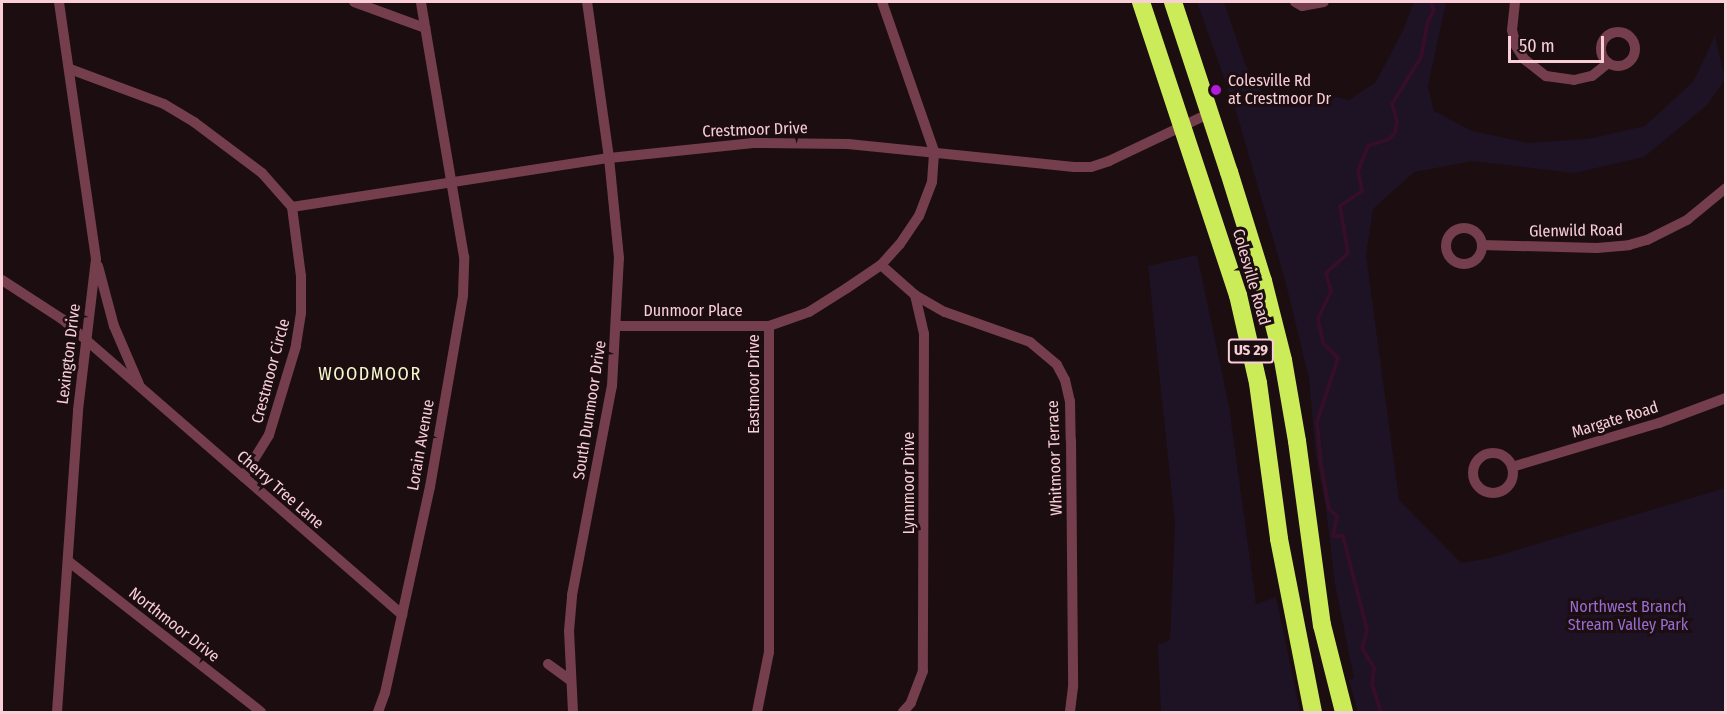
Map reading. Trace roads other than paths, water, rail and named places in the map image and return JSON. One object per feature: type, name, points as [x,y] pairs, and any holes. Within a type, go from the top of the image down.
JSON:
[{"type":"highway","name":"Colesville Road","points":[[1141,2],[1238,295],[1258,383],[1279,539],[1313,712]]},
{"type":"highway","name":"Colesville Road","points":[[1173,2],[1263,281],[1283,360],[1297,441],[1322,625],[1344,712]]},
{"type":"street","name":"Lexington Drive","points":[[57,712],[78,410],[96,259],[59,2]]},
{"type":"street","points":[[354,2],[425,28]]},
{"type":"street","name":"Lorain Avenue","points":[[378,712],[385,693],[430,487],[463,295],[464,257],[421,2]]},
{"type":"street","name":"South Dunmoor Drive","points":[[570,680],[569,631],[572,595],[612,386],[618,326],[620,258],[609,158],[587,2]]},
{"type":"street","name":"Eastmoor Drive","points":[[757,712],[769,652],[769,326],[808,312],[880,265],[900,244],[919,216],[932,182],[934,151],[882,2]]},
{"type":"street","points":[[1295,2],[1302,6],[1324,2]]},
{"type":"street","points":[[1515,2],[1512,30],[1516,46],[1524,59],[1546,76],[1567,80],[1592,76],[1608,63]]},
{"type":"street","points":[[70,69],[164,104],[194,122],[233,148],[262,173],[292,207]]},
{"type":"street","name":"Crestmoor Drive","points":[[292,207],[609,158],[753,142],[848,144],[1091,167],[1109,161],[1210,113]]},
{"type":"street","name":"Glenwild Road","points":[[1482,246],[1597,248],[1629,245],[1647,240],[1687,220],[1725,188]]},
{"type":"street","name":"Crestmoor Circle","points":[[243,477],[269,435],[296,346],[301,313],[301,276],[292,207]]},
{"type":"street","name":"Cherry Tree Lane","points":[[96,259],[114,326],[140,387]]},
{"type":"street","points":[[880,265],[915,295]]},
{"type":"street","name":"Cherry Tree Lane","points":[[2,280],[62,319],[402,615]]},
{"type":"street","name":"Lynnmoor Drive","points":[[903,712],[911,703],[923,671],[924,334],[915,295]]},
{"type":"street","name":"Whitmoor Terrace","points":[[915,295],[945,312],[1030,342],[1057,365],[1065,380],[1070,401],[1071,440],[1073,687],[1070,712]]},
{"type":"street","name":"Dunmoor Place","points":[[618,326],[769,326]]},
{"type":"street","name":"Margate Road","points":[[1512,467],[1659,423],[1725,398]]},
{"type":"street","name":"Northmoor Drive","points":[[68,561],[261,712]]},
{"type":"street","points":[[548,664],[570,680],[573,712]]},
{"type":"waterway","points":[[1381,712],[1372,685],[1374,668],[1362,648],[1367,630],[1343,536],[1333,536],[1337,516],[1329,509],[1321,465],[1317,422],[1338,358],[1323,343],[1318,319],[1331,291],[1326,273],[1348,253],[1340,206],[1362,191],[1358,171],[1368,146],[1389,139],[1395,133],[1397,121],[1392,104],[1421,57],[1428,21],[1434,11],[1431,2]]},
{"type":"place","name":"Colesville Rd at Crestmoor Dr","points":[[1216,90]]},
{"type":"district","name":"WOODMOOR","points":[[370,374]]},
{"type":"park label","name":"Northwest Branch Stream Valley Park","points":[[1628,616]]}]
